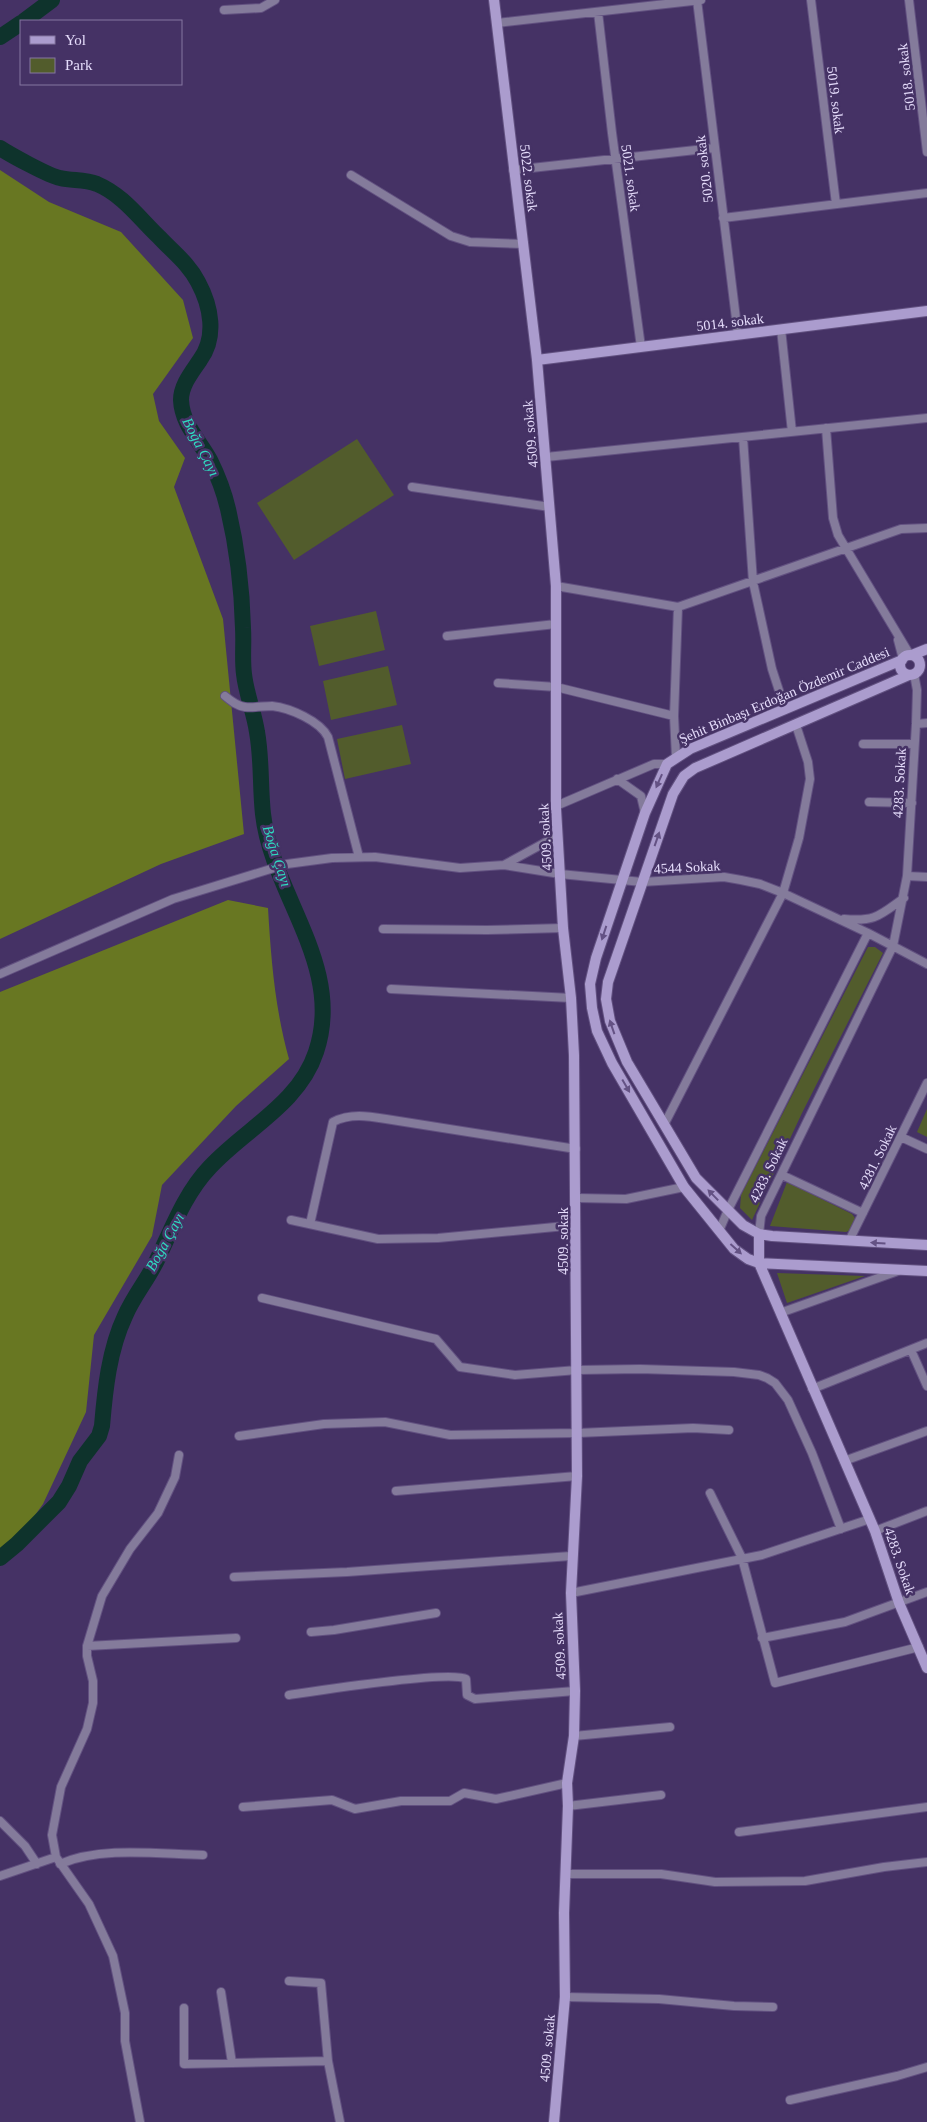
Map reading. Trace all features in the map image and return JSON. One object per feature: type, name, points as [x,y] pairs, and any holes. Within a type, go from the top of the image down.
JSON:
[{"type":"street","points":[[224,10],[261,8],[275,0]]},
{"type":"street","name":"5022. sokak","points":[[494,0],[537,360]]},
{"type":"street","name":"5020. sokak","points":[[697,0],[738,335]]},
{"type":"street","points":[[497,23],[701,0]]},
{"type":"street","name":"5019. sokak","points":[[811,0],[836,204]]},
{"type":"street","name":"5018. sokak","points":[[909,0],[927,152]]},
{"type":"street","name":"5021. sokak","points":[[598,12],[615,158],[641,347]]},
{"type":"street","points":[[514,170],[714,148]]},
{"type":"street","points":[[351,175],[451,236],[470,242],[524,244]]},
{"type":"street","points":[[723,218],[927,195]]},
{"type":"street","name":"5014. sokak","points":[[537,360],[927,311]]},
{"type":"street","points":[[780,329],[792,432]]},
{"type":"street","name":"4509. sokak","points":[[537,360],[556,586],[557,836],[563,928],[571,998],[577,1198],[578,1476],[571,1556],[575,1690],[574,1736],[566,1783],[568,1806],[565,1874],[565,1997],[554,2122]]},
{"type":"street","points":[[546,457],[927,418]]},
{"type":"street","points":[[826,428],[833,518],[838,535],[895,628],[907,657],[901,669],[917,672]]},
{"type":"street","points":[[744,437],[753,582],[772,669],[785,709]]},
{"type":"street","points":[[412,488],[550,507]]},
{"type":"street","points":[[556,586],[678,608],[901,529],[927,528]]},
{"type":"street","points":[[676,757],[674,716],[678,608]]},
{"type":"street","points":[[447,636],[556,624]]},
{"type":"street","name":"Şehit Binbaşı Erdoğan Özdemir Caddesi","points":[[927,649],[676,757],[667,764],[645,813],[621,880],[596,958],[590,984],[595,1023],[612,1063],[684,1187],[734,1249],[748,1259],[759,1263],[927,1271]]},
{"type":"street","points":[[907,657],[916,657],[920,662],[917,672]]},
{"type":"street","points":[[917,672],[695,768],[684,776],[673,794],[642,882],[608,982],[606,998],[610,1021],[626,1062],[665,1123],[696,1178],[743,1225],[759,1234],[772,1236],[927,1246]]},
{"type":"street","name":"4283. Sokak","points":[[917,672],[908,876],[893,946],[761,1216],[759,1263],[875,1531],[899,1603],[927,1668]]},
{"type":"street","points":[[498,683],[556,687],[674,716]]},
{"type":"street","points":[[225,696],[237,705],[246,707],[275,706],[309,719],[319,725],[326,733],[359,858]]},
{"type":"street","points":[[916,724],[927,723]]},
{"type":"street","points":[[665,1123],[783,894],[799,838],[810,778],[808,762],[796,724]]},
{"type":"street","points":[[863,744],[914,744]]},
{"type":"street","points":[[556,806],[654,764],[667,764]]},
{"type":"street","points":[[617,779],[641,796],[645,813]]},
{"type":"street","points":[[869,802],[912,803]]},
{"type":"street","points":[[0,974],[173,899],[287,864],[332,858],[375,857],[460,868],[504,865],[557,836]]},
{"type":"street","name":"4544 Sokak","points":[[504,865],[560,874],[642,882],[724,877],[760,884],[837,918],[927,964]]},
{"type":"street","points":[[908,876],[927,877]]},
{"type":"street","points":[[837,918],[861,921],[876,918],[904,898]]},
{"type":"street","points":[[383,929],[487,930],[563,928]]},
{"type":"street","points":[[719,1231],[868,933]]},
{"type":"street","points":[[391,989],[571,998]]},
{"type":"street","name":"4281. Sokak","points":[[849,1241],[927,1083]]},
{"type":"street","points":[[310,1224],[333,1122],[344,1116],[386,1119],[576,1149]]},
{"type":"street","points":[[901,1137],[927,1149]]},
{"type":"street","points":[[782,1175],[863,1213]]},
{"type":"street","points":[[577,1198],[626,1200],[684,1187]]},
{"type":"street","points":[[291,1220],[378,1239],[438,1238],[576,1225]]},
{"type":"street","points":[[780,1313],[903,1270]]},
{"type":"street","points":[[262,1298],[436,1339],[460,1367],[515,1376],[577,1370],[717,1371],[748,1373],[767,1378],[775,1384],[788,1400],[812,1453],[841,1529]]},
{"type":"street","points":[[812,1389],[927,1343]]},
{"type":"street","points":[[911,1350],[927,1386]]},
{"type":"street","points":[[239,1436],[324,1424],[385,1422],[450,1434],[578,1433],[693,1428],[729,1430]]},
{"type":"street","points":[[844,1461],[927,1431]]},
{"type":"street","points":[[140,2122],[125,2041],[125,2013],[114,1956],[89,1904],[58,1860],[52,1835],[61,1787],[86,1729],[93,1703],[93,1681],[87,1656],[87,1646],[102,1596],[130,1550],[158,1513],[175,1477],[179,1455]]},
{"type":"street","points":[[396,1491],[578,1476]]},
{"type":"street","points":[[710,1493],[742,1558],[775,1683],[919,1647]]},
{"type":"street","points":[[875,1531],[927,1511]]},
{"type":"street","points":[[571,1593],[762,1554],[870,1519]]},
{"type":"street","points":[[234,1578],[571,1556]]},
{"type":"street","points":[[762,1638],[845,1622],[927,1592]]},
{"type":"street","points":[[310,1632],[334,1630],[436,1613]]},
{"type":"street","points":[[87,1646],[236,1638]]},
{"type":"street","points":[[289,1695],[419,1678],[453,1676],[462,1676],[466,1679],[467,1695],[475,1699],[575,1690]]},
{"type":"street","points":[[574,1736],[670,1727]]},
{"type":"street","points":[[243,1807],[332,1800],[355,1809],[401,1801],[450,1801],[464,1793],[496,1799],[566,1783]]},
{"type":"street","points":[[568,1806],[661,1795]]},
{"type":"street","points":[[739,1832],[927,1807]]},
{"type":"street","points":[[0,1821],[25,1846],[37,1864]]},
{"type":"street","points":[[0,1876],[37,1864],[86,1855],[203,1856]]},
{"type":"street","points":[[565,1874],[661,1874],[715,1882],[805,1881],[884,1866],[927,1862]]},
{"type":"street","points":[[289,1981],[321,1983],[328,2061],[340,2122]]},
{"type":"street","points":[[221,1992],[232,2063]]},
{"type":"street","points":[[565,1997],[659,1999],[734,2006],[773,2006]]},
{"type":"street","points":[[184,2008],[184,2064],[328,2061]]},
{"type":"street","points":[[790,2100],[897,2076],[927,2067]]},
{"type":"green space","points":[[0,170],[49,202],[121,232],[183,300],[193,338],[153,394],[159,421],[185,458],[174,487],[223,619],[244,834],[161,864],[0,939]]},
{"type":"green space","points":[[357,439],[394,495],[294,560],[257,503]]},
{"type":"green space","points":[[376,611],[385,650],[319,666],[310,626]]},
{"type":"green space","points":[[388,666],[397,705],[331,720],[323,681]]},
{"type":"green space","points":[[402,725],[411,764],[345,779],[337,739]]},
{"type":"green space","points":[[228,900],[268,908],[274,984],[289,1059],[236,1106],[162,1185],[152,1236],[94,1335],[86,1412],[43,1504],[10,1550],[0,1550],[0,992]]},
{"type":"green space","points":[[868,947],[875,947],[883,953],[802,1113],[752,1220],[740,1208],[741,1195]]},
{"type":"green space","points":[[927,1109],[927,1137],[917,1132]]},
{"type":"green space","points":[[787,1182],[852,1214],[855,1218],[851,1230],[846,1232],[770,1226]]},
{"type":"green space","points":[[777,1273],[865,1276],[787,1303]]},
{"type":"waterway","name":"Boğa Çayı","points":[[25,20],[52,0]]},
{"type":"waterway","name":"Boğa Çayı","points":[[0,37],[20,24]]},
{"type":"waterway","name":"Boğa Çayı","points":[[0,148],[29,165],[55,176],[92,182],[115,194],[185,264],[203,291],[209,311],[209,341],[181,394],[182,409],[192,432],[213,466],[223,490],[228,509],[240,584],[244,674],[259,742],[263,814],[269,844],[279,873],[304,931],[314,960],[321,990],[322,1020],[316,1052],[308,1070],[297,1087],[270,1115],[210,1167],[187,1198],[154,1265],[129,1308],[115,1342],[111,1356],[99,1436],[80,1461],[69,1486],[59,1502],[17,1544],[0,1558]]}]
